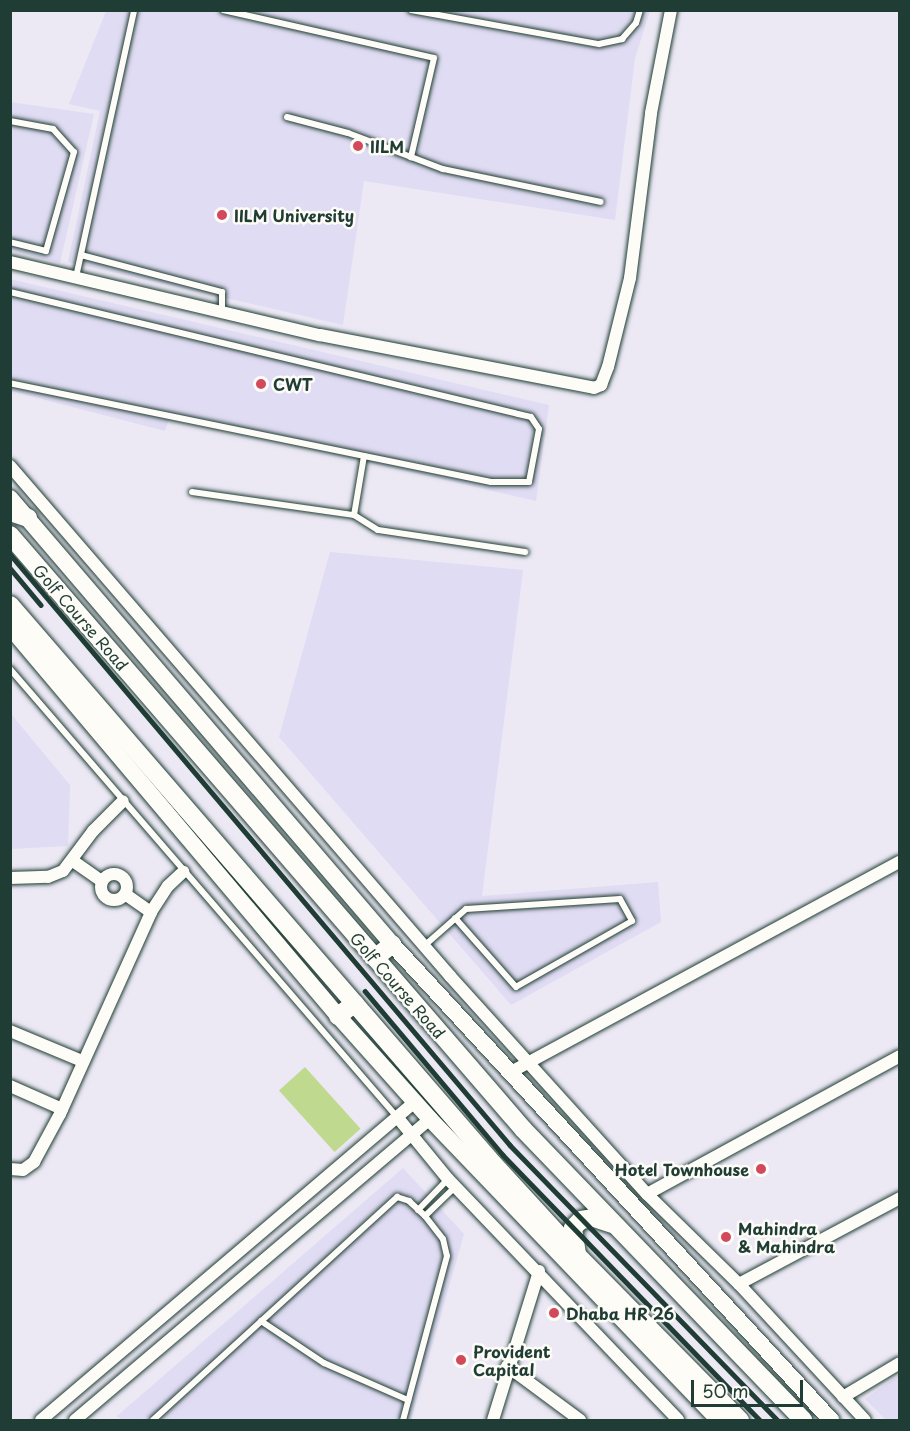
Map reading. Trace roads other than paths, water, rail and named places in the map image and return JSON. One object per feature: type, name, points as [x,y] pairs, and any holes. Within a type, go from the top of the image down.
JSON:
[{"type":"main road","name":"Golf Course Road","points":[[10,535],[375,958],[612,1224],[803,1420]]},
{"type":"main road","points":[[13,617],[578,1256],[740,1420]]},
{"type":"main road","points":[[375,958],[392,944]]},
{"type":"main road","points":[[338,1016],[355,1002]]},
{"type":"main road","points":[[578,1256],[573,1228],[581,1220],[594,1218],[612,1224]]},
{"type":"street","points":[[10,262],[222,312],[594,388],[601,385],[630,278],[651,113],[671,10]]},
{"type":"street","points":[[10,466],[424,946],[647,1194],[739,1284],[866,1420]]},
{"type":"street","points":[[10,498],[19,515],[392,944],[831,1420]]},
{"type":"street","points":[[13,617],[338,1016],[430,1119],[719,1420]]},
{"type":"street","points":[[10,878],[48,878],[73,861],[93,831],[123,801]]},
{"type":"street","points":[[73,861],[102,881],[105,897],[118,900],[125,894],[127,886],[121,876],[108,875],[102,881]]},
{"type":"street","points":[[509,1073],[527,1060],[900,862]]},
{"type":"street","points":[[10,1169],[23,1170],[34,1162],[62,1109],[151,912],[168,886],[183,872]]},
{"type":"street","points":[[125,894],[151,912]]},
{"type":"street","points":[[10,1031],[82,1061]]},
{"type":"street","points":[[647,1194],[900,1056]]},
{"type":"street","points":[[10,1086],[62,1109]]},
{"type":"street","points":[[41,1420],[159,1317],[416,1101]]},
{"type":"street","points":[[398,1118],[452,1183],[539,1271],[678,1420]]},
{"type":"street","points":[[75,1420],[236,1281],[430,1119]]},
{"type":"street","points":[[739,1284],[900,1198]]},
{"type":"street","points":[[222,1264],[236,1281]]},
{"type":"street","points":[[493,1420],[507,1366],[539,1271]]},
{"type":"street","points":[[159,1317],[175,1333]]},
{"type":"street","points":[[843,1397],[900,1363]]},
{"type":"street","points":[[507,1366],[580,1420]]},
{"type":"lane","points":[[76,277],[134,10]]},
{"type":"lane","points":[[223,10],[434,58],[411,157]]},
{"type":"lane","points":[[411,10],[599,44],[622,39],[636,23],[640,10]]},
{"type":"lane","points":[[286,117],[348,133],[443,169],[602,202]]},
{"type":"lane","points":[[10,121],[53,129],[74,152],[46,250],[10,242]]},
{"type":"lane","points":[[81,255],[222,292],[222,312]]},
{"type":"lane","points":[[10,292],[531,417],[539,429],[533,474],[523,484],[491,482],[10,383]]},
{"type":"lane","points":[[354,515],[364,456]]},
{"type":"lane","points":[[192,492],[354,515],[378,531],[525,552]]},
{"type":"lane","points":[[10,669],[183,872],[398,1118]]},
{"type":"lane","points":[[424,946],[455,918],[466,909],[620,899],[632,921],[516,987],[455,918]]},
{"type":"lane","points":[[418,1210],[437,1191],[452,1183]]},
{"type":"lane","points":[[425,1216],[444,1197],[452,1183]]},
{"type":"lane","points":[[153,1420],[397,1197],[425,1216],[443,1239],[447,1256],[403,1420]]},
{"type":"lane","points":[[261,1321],[324,1363],[408,1400]]},
{"type":"railway","points":[[10,554],[510,1145],[777,1420]]},
{"type":"railway","points":[[10,568],[41,605]]},
{"type":"railway","points":[[365,991],[503,1155],[760,1420]]},
{"type":"place","name":"IILM","points":[[358,146]]},
{"type":"place","name":"IILM University","points":[[222,215]]},
{"type":"place","name":"CWT","points":[[261,384]]},
{"type":"place","name":"Hotel Townhouse","points":[[761,1169]]},
{"type":"place","name":"Mahindra & Mahindra","points":[[726,1237]]},
{"type":"place","name":"Dhaba HR 26","points":[[554,1313]]},
{"type":"place","name":"Provident Capital","points":[[461,1360]]}]
